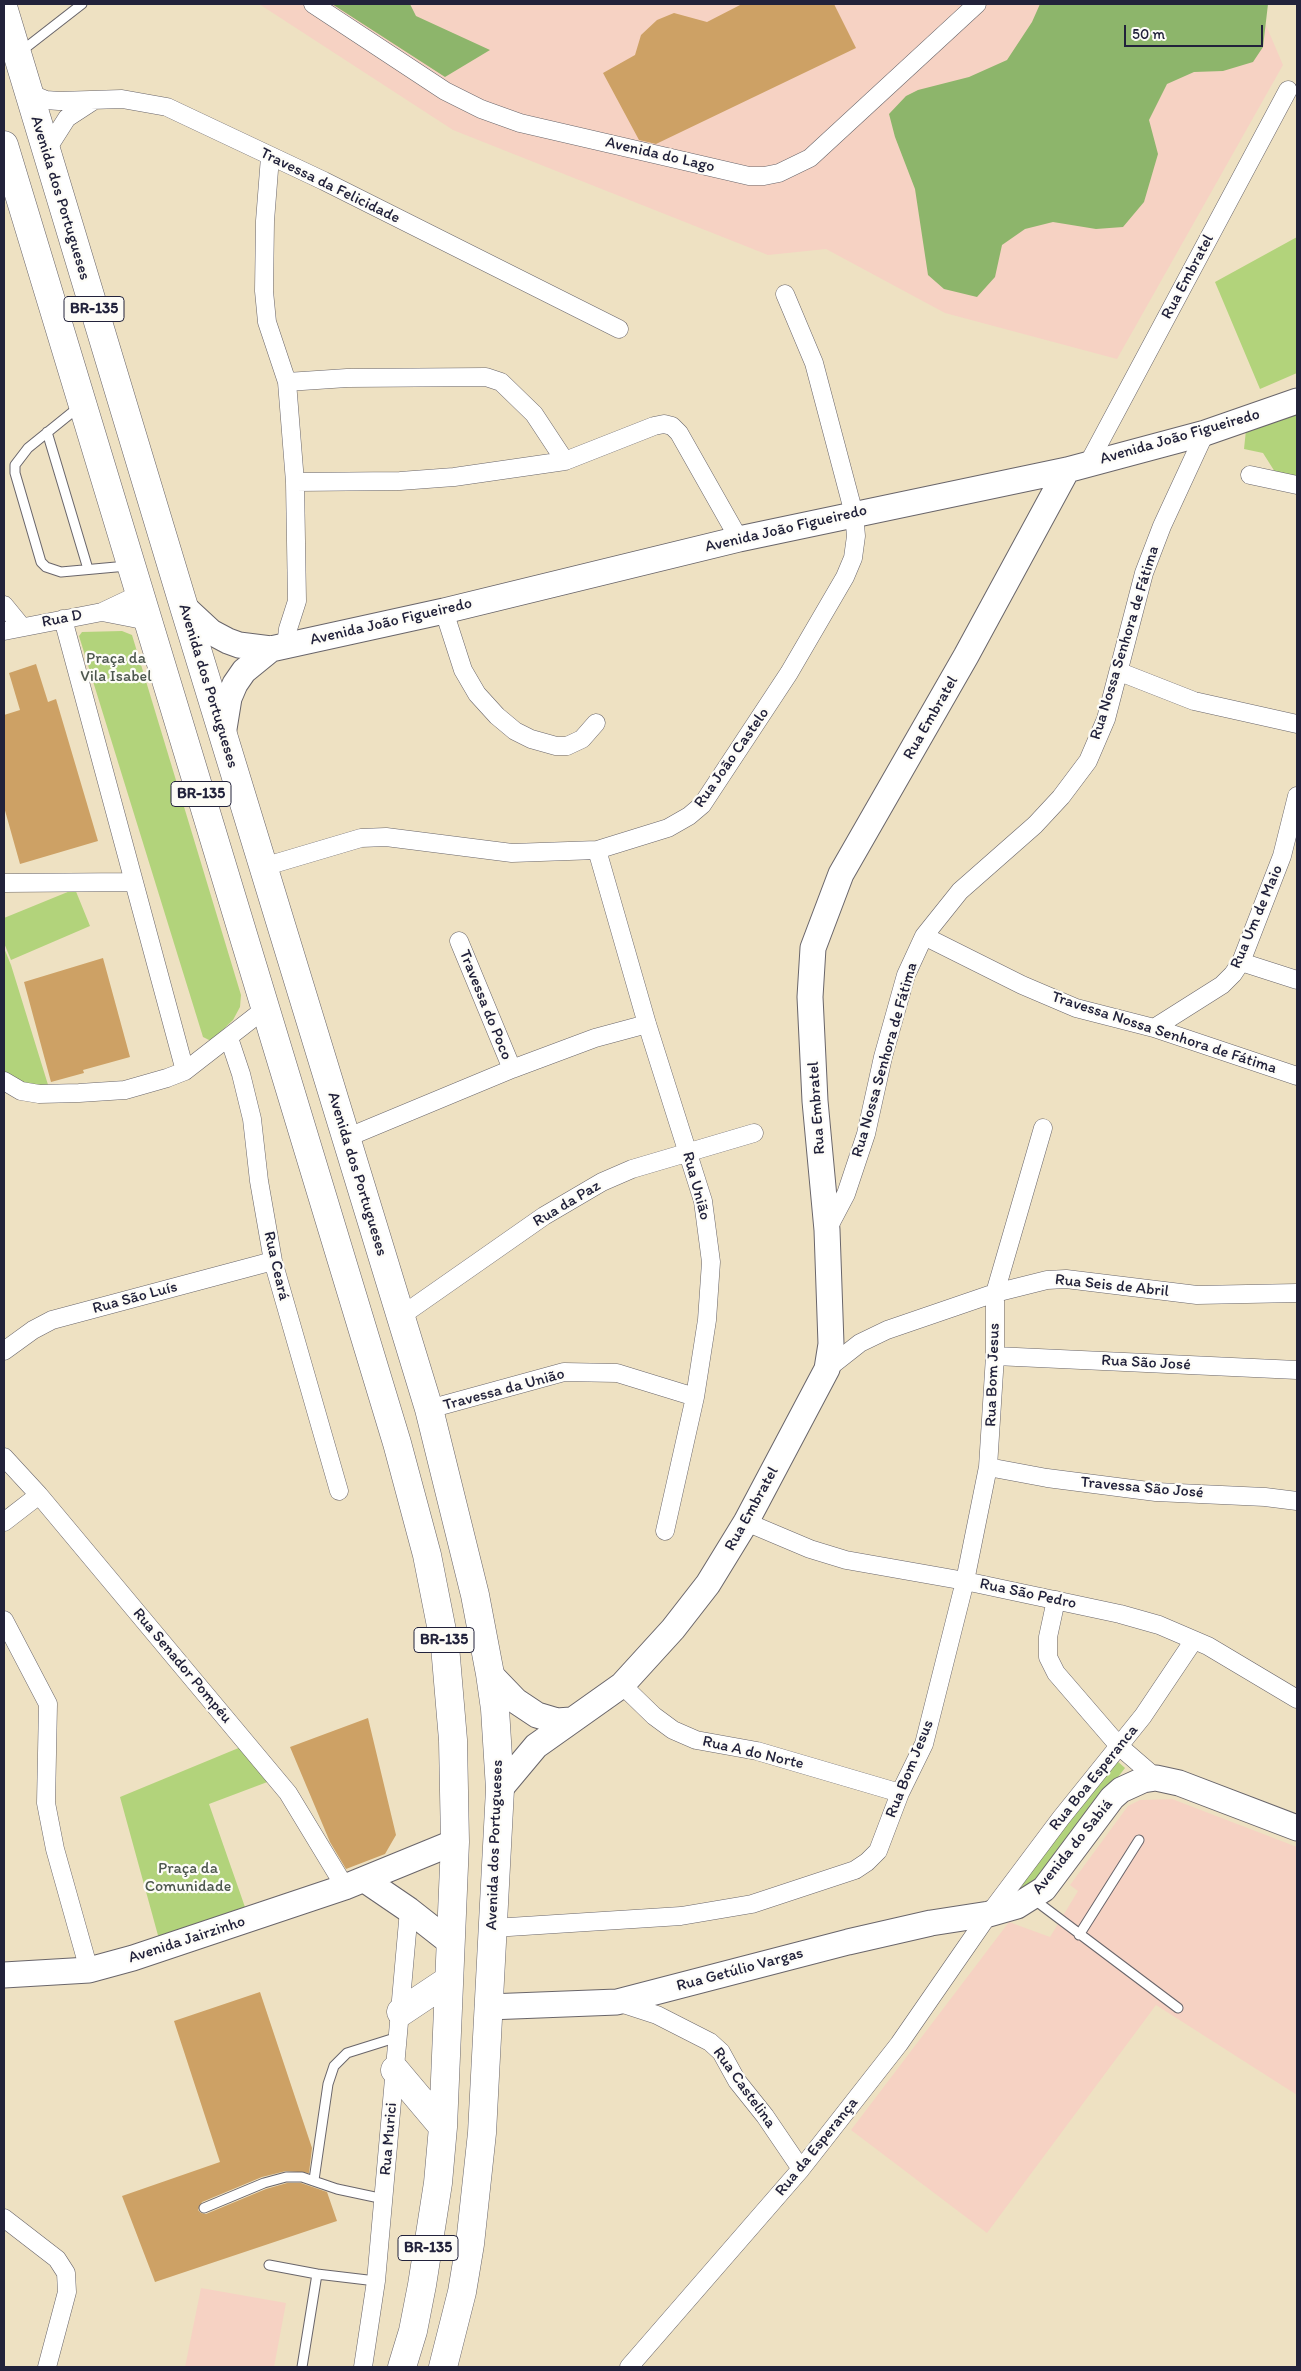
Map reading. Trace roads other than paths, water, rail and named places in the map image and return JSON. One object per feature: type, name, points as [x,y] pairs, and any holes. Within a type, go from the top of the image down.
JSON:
[{"type":"highway","name":"Avenida dos Portugueses","points":[[4,10],[18,67],[46,151],[429,1410],[475,1595],[490,1674],[495,1709],[500,1789],[482,2133],[470,2244],[458,2309],[443,2367]]},
{"type":"highway","name":"BR-135","points":[[4,145],[397,1443],[427,1555],[445,1646],[451,1705],[455,1842],[443,2127],[438,2183],[422,2285],[413,2331],[402,2367]]},
{"type":"highway","points":[[290,1090],[316,1133],[348,1246],[356,1255],[361,1256],[366,1255],[378,1244]]},
{"type":"highway","points":[[400,2025],[449,1980]]},
{"type":"highway","points":[[395,2070],[443,2127]]},
{"type":"street","name":"Avenida do Lago","points":[[313,4],[445,91],[481,109],[520,123],[748,176],[764,176],[779,173],[810,158],[976,4]]},
{"type":"street","name":"Travessa da Felicidade","points":[[18,67],[46,100],[59,102],[122,99],[167,107],[324,182],[619,329]]},
{"type":"street","name":"Rua Embratel","points":[[500,1789],[536,1746],[622,1685],[673,1629],[708,1584],[746,1522],[827,1369],[831,1344],[828,1230],[814,1082],[810,997],[813,948],[842,874],[966,656],[1078,467],[1288,90]]},
{"type":"street","points":[[46,151],[67,118],[95,100]]},
{"type":"street","points":[[270,157],[264,221],[264,291],[268,322],[287,382],[295,482],[296,600],[288,629],[279,647]]},
{"type":"street","name":"Rua João Castelo","points":[[263,867],[361,838],[386,837],[512,853],[597,850],[668,828],[689,816],[702,805],[778,690],[845,577],[852,558],[856,536],[854,514],[814,363],[785,294]]},
{"type":"street","points":[[287,382],[347,378],[486,378],[501,382],[534,414],[565,460]]},
{"type":"street","name":"Avenida João Figueiredo","points":[[184,608],[211,632],[228,641],[239,645],[279,647],[444,611],[739,539],[1078,467],[1205,433],[1297,401]]},
{"type":"street","points":[[295,482],[400,481],[454,477],[565,460],[654,426],[672,426],[679,433],[739,539]]},
{"type":"street","name":"Rua Nossa Senhora de Fátima","points":[[828,1230],[846,1194],[866,1134],[883,1057],[906,975],[924,936],[960,891],[1035,825],[1088,761],[1106,719],[1120,672],[1144,572],[1162,526],[1205,433]]},
{"type":"street","points":[[1250,475],[1297,485]]},
{"type":"street","name":"Rua D","points":[[4,631],[102,612],[140,594]]},
{"type":"street","name":"Rua D","points":[[4,605],[22,627]]},
{"type":"street","points":[[444,611],[463,670],[477,694],[497,716],[515,731],[531,739],[556,746],[567,746],[582,739],[596,723]]},
{"type":"street","name":"Rua D","points":[[102,612],[148,621]]},
{"type":"street","points":[[64,619],[185,1071]]},
{"type":"street","name":"Avenida João Figueiredo","points":[[223,736],[228,698],[235,684],[244,671],[279,647]]},
{"type":"street","points":[[1120,672],[1194,702],[1297,724]]},
{"type":"street","name":"Rua Um de Maio","points":[[1154,1028],[1222,985],[1242,962],[1282,856],[1297,796]]},
{"type":"street","name":"Rua União","points":[[597,850],[647,1024],[703,1201],[711,1262],[707,1320],[695,1397],[666,1531]]},
{"type":"street","points":[[4,883],[134,882]]},
{"type":"street","name":"Travessa Nossa Senhora de Fátima","points":[[924,936],[1022,985],[1076,1008],[1154,1028],[1297,1076]]},
{"type":"street","name":"Travessa do Poco","points":[[459,941],[512,1069]]},
{"type":"street","points":[[1242,962],[1297,980]]},
{"type":"street","points":[[4,1081],[22,1091],[39,1094],[125,1090],[185,1071],[266,1008]]},
{"type":"street","points":[[346,1138],[512,1069],[595,1038],[647,1024]]},
{"type":"street","name":"Rua Ceará","points":[[229,1038],[241,1074],[252,1119],[259,1181],[273,1261],[339,1491]]},
{"type":"street","name":"Rua Bom Jesus","points":[[493,1928],[681,1916],[752,1904],[833,1879],[855,1870],[868,1862],[878,1851],[900,1793],[924,1744],[965,1581],[988,1467],[995,1356],[995,1293],[1043,1128]]},
{"type":"street","name":"Rua da Paz","points":[[401,1316],[544,1216],[594,1187],[632,1169],[754,1134]]},
{"type":"street","name":"Rua São Luís","points":[[4,1350],[33,1330],[52,1320],[273,1261]]},
{"type":"street","name":"Rua Seis de Abril","points":[[827,1369],[860,1343],[887,1330],[995,1293],[1047,1280],[1066,1279],[1197,1295],[1297,1293]]},
{"type":"street","name":"Rua São José","points":[[995,1356],[1297,1370]]},
{"type":"street","name":"Travessa da União","points":[[429,1410],[564,1372],[618,1373],[695,1397]]},
{"type":"street","name":"Rua Senador Pompéu","points":[[4,1457],[39,1495],[288,1793],[355,1883]]},
{"type":"street","name":"Travessa São José","points":[[988,1467],[1047,1478],[1156,1492],[1265,1497],[1297,1501]]},
{"type":"street","points":[[4,1522],[39,1495]]},
{"type":"street","name":"Rua São Pedro","points":[[746,1522],[810,1548],[846,1560],[965,1581],[1152,1623],[1194,1640],[1297,1699]]},
{"type":"street","points":[[1056,1600],[1048,1637],[1048,1657],[1056,1673],[1119,1746],[1156,1778]]},
{"type":"street","points":[[4,1620],[48,1704],[46,1803],[55,1849],[90,1970]]},
{"type":"street","name":"Rua Boa Esperanca","points":[[989,1914],[1143,1716],[1194,1640]]},
{"type":"street","points":[[490,1674],[516,1700],[536,1715],[558,1722],[571,1720]]},
{"type":"street","name":"Rua A do Norte","points":[[622,1685],[654,1716],[673,1730],[696,1740],[757,1751],[900,1793]]},
{"type":"street","name":"Avenida do Sabiá","points":[[989,1914],[1017,1906],[1044,1889],[1112,1798],[1131,1784],[1156,1778],[1179,1783],[1297,1828]]},
{"type":"street","name":"Avenida Jairzinho","points":[[4,1975],[90,1970],[134,1958],[355,1883],[455,1842]]},
{"type":"street","points":[[355,1883],[409,1910],[451,1943]]},
{"type":"street","name":"Rua Murici","points":[[363,2367],[376,2281],[409,1910]]},
{"type":"street","name":"Rua Getúlio Vargas","points":[[488,2007],[617,2002],[901,1930],[989,1914]]},
{"type":"street","name":"Rua da Esperança","points":[[629,2367],[801,2169],[899,2044],[989,1914]]},
{"type":"street","name":"Rua Castelina","points":[[617,2002],[657,2015],[710,2042],[720,2052],[737,2082],[765,2116],[801,2169]]},
{"type":"street","points":[[4,2218],[57,2259],[66,2273],[67,2292],[47,2367]]},
{"type":"lane","points":[[18,67],[82,4]]},
{"type":"lane","points":[[82,404],[28,448],[15,465],[17,482],[41,562],[52,570],[131,565]]},
{"type":"lane","points":[[47,432],[88,569]]},
{"type":"lane","points":[[1078,1935],[1139,1840]]},
{"type":"lane","points":[[1032,1898],[1078,1935],[1178,2008]]},
{"type":"lane","points":[[314,2180],[328,2084],[334,2066],[347,2053],[400,2025]]},
{"type":"lane","points":[[204,2208],[264,2183],[286,2177],[302,2177],[337,2189],[384,2199]]},
{"type":"lane","points":[[269,2265],[317,2274],[376,2281]]},
{"type":"lane","points":[[302,2367],[317,2274]]},
{"type":"park label","name":"Praça da Vila Isabel","points":[[116,668]]},
{"type":"park label","name":"Praça da Comunidade","points":[[188,1878]]}]
